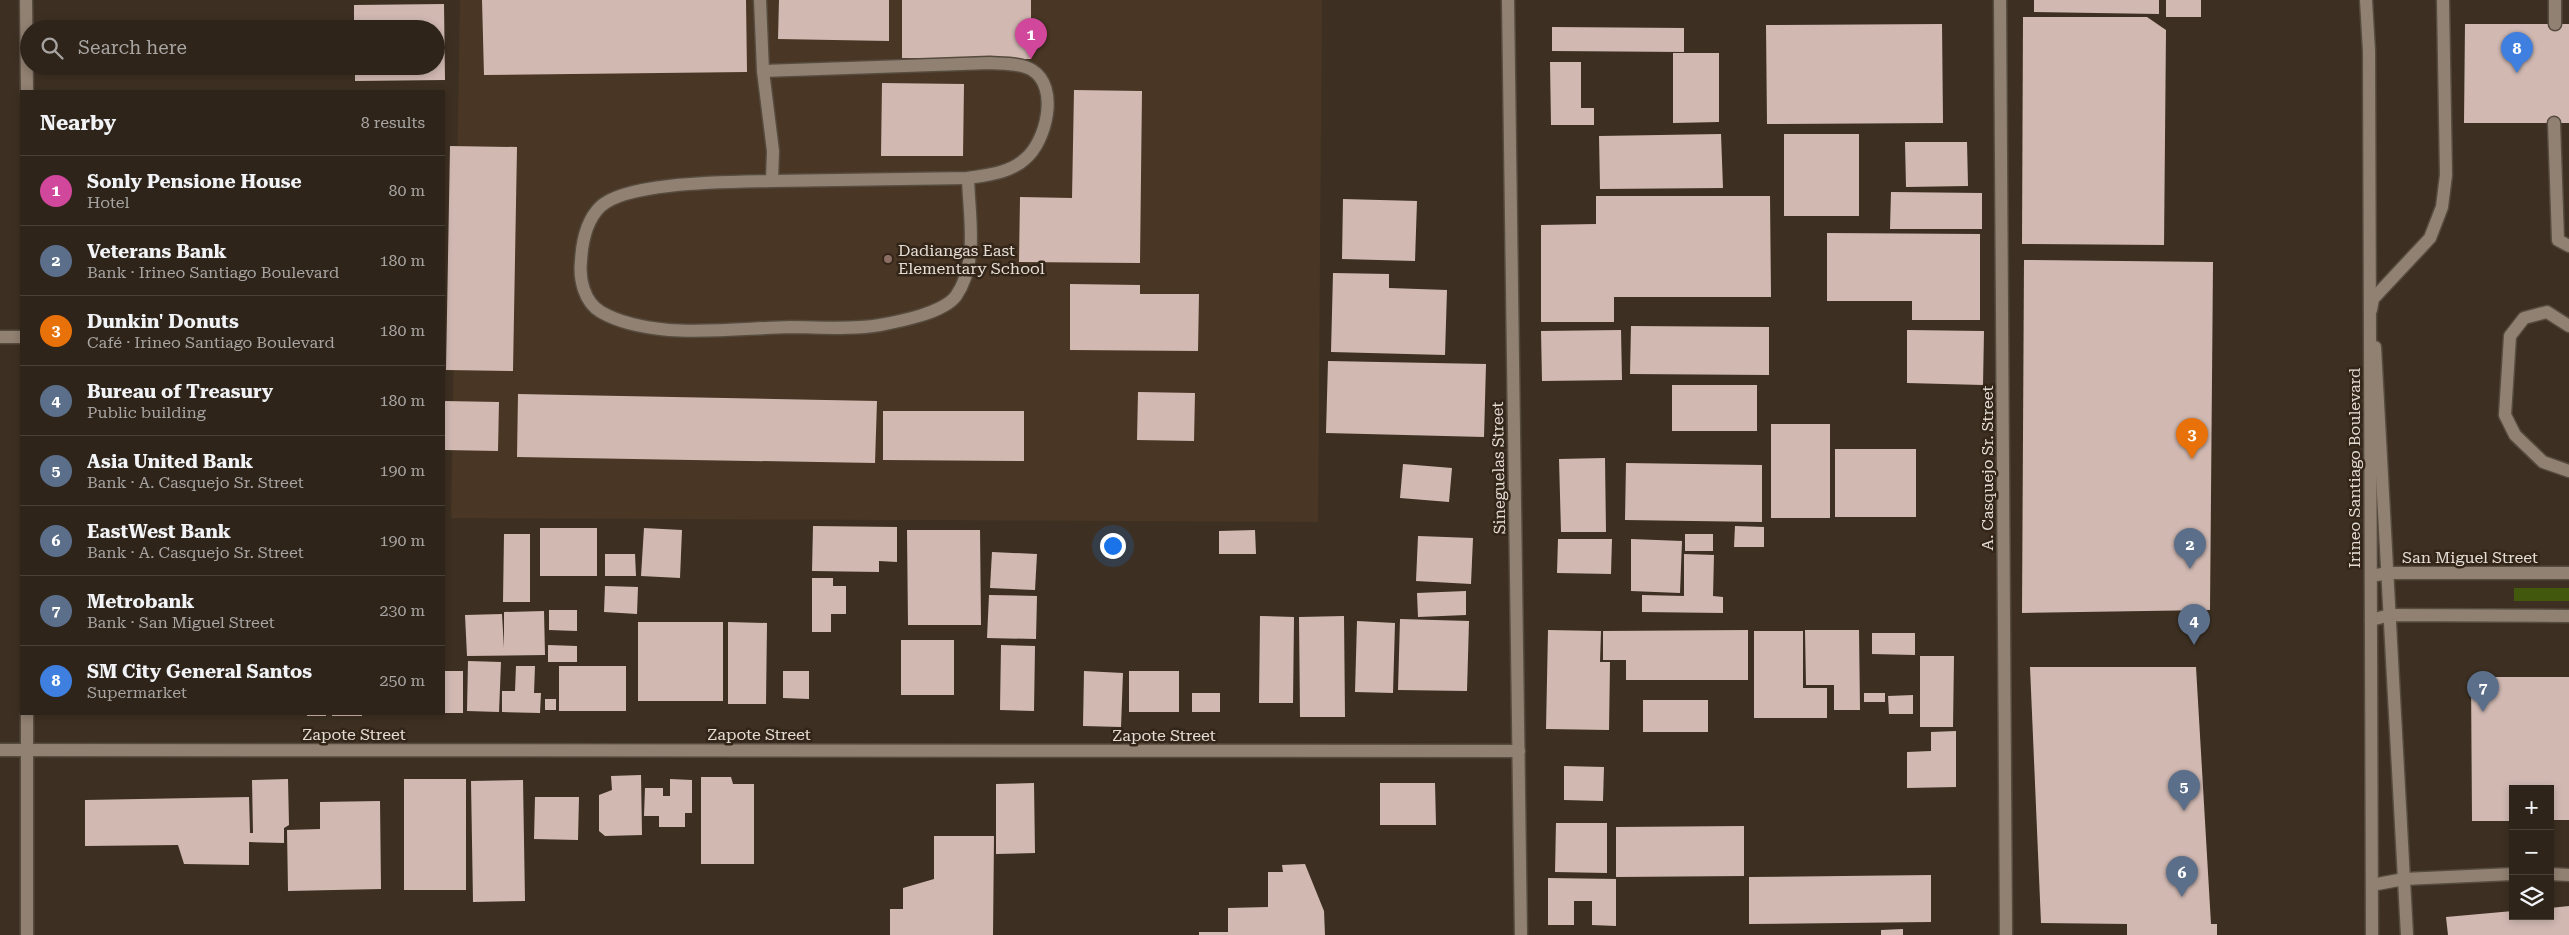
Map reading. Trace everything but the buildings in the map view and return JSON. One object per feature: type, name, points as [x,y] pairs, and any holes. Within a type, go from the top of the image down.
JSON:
[{"type":"street","points":[[26,0],[26,20]]},
{"type":"street","points":[[760,0],[763,71],[773,151],[772,180]]},
{"type":"street","name":"Sineguelas Street","points":[[1508,0],[1521,935]]},
{"type":"street","name":"A. Casquejo Sr. Street","points":[[2000,0],[2006,935]]},
{"type":"street","name":"Irineo Santiago Boulevard","points":[[2366,0],[2369,51],[2372,935]]},
{"type":"street","points":[[2370,323],[2373,300],[2430,238],[2442,207],[2446,175],[2443,0]]},
{"type":"street","points":[[2555,0],[2555,24]]},
{"type":"street","points":[[763,71],[990,64],[1016,65],[1033,71],[1046,89],[1047,118],[1039,142],[1025,160],[999,173],[968,178],[772,180],[661,188],[627,193],[601,206],[590,221],[582,242],[580,271],[586,298],[600,312],[627,323],[669,330],[878,326],[915,318],[955,298],[968,273],[970,239],[968,178]]},
{"type":"street","points":[[27,75],[27,90]]},
{"type":"street","points":[[2554,123],[2558,240],[2569,246]]},
{"type":"street","points":[[2373,300],[2407,935]]},
{"type":"street","points":[[2569,326],[2547,312],[2524,318],[2510,336],[2505,414],[2515,435],[2543,462],[2569,471]]},
{"type":"street","points":[[0,337],[20,337]]},
{"type":"street","name":"San Miguel Street","points":[[2371,576],[2388,573],[2569,573]]},
{"type":"street","points":[[2371,620],[2390,615],[2569,616]]},
{"type":"street","points":[[27,715],[27,935]]},
{"type":"street","name":"Zapote Street","points":[[0,750],[1519,751]]},
{"type":"street","points":[[2372,885],[2404,879],[2509,874]]},
{"type":"street","points":[[2554,874],[2569,875]]},
{"type":"shaded area","name":"Dadiangas East Elementary School","points":[[460,0],[1322,0],[1318,522],[451,518]]},
{"type":"green space","points":[[2514,588],[2569,588],[2569,601],[2514,601]]},
{"type":"place","name":"Sonly Pensione House","points":[[1031,59]]},
{"type":"place","name":"SM City General Santos","points":[[2517,73]]},
{"type":"place","name":"Dadiangas East Elementary School","points":[[888,259]]},
{"type":"place","name":"Dunkin' Donuts","points":[[2192,459]]},
{"type":"place","name":"Veterans Bank","points":[[2190,569]]},
{"type":"place","name":"Bureau of Treasury","points":[[2194,645]]},
{"type":"place","name":"Metrobank","points":[[2483,712]]},
{"type":"place","name":"Asia United Bank","points":[[2184,811]]},
{"type":"place","name":"EastWest Bank","points":[[2182,897]]}]
